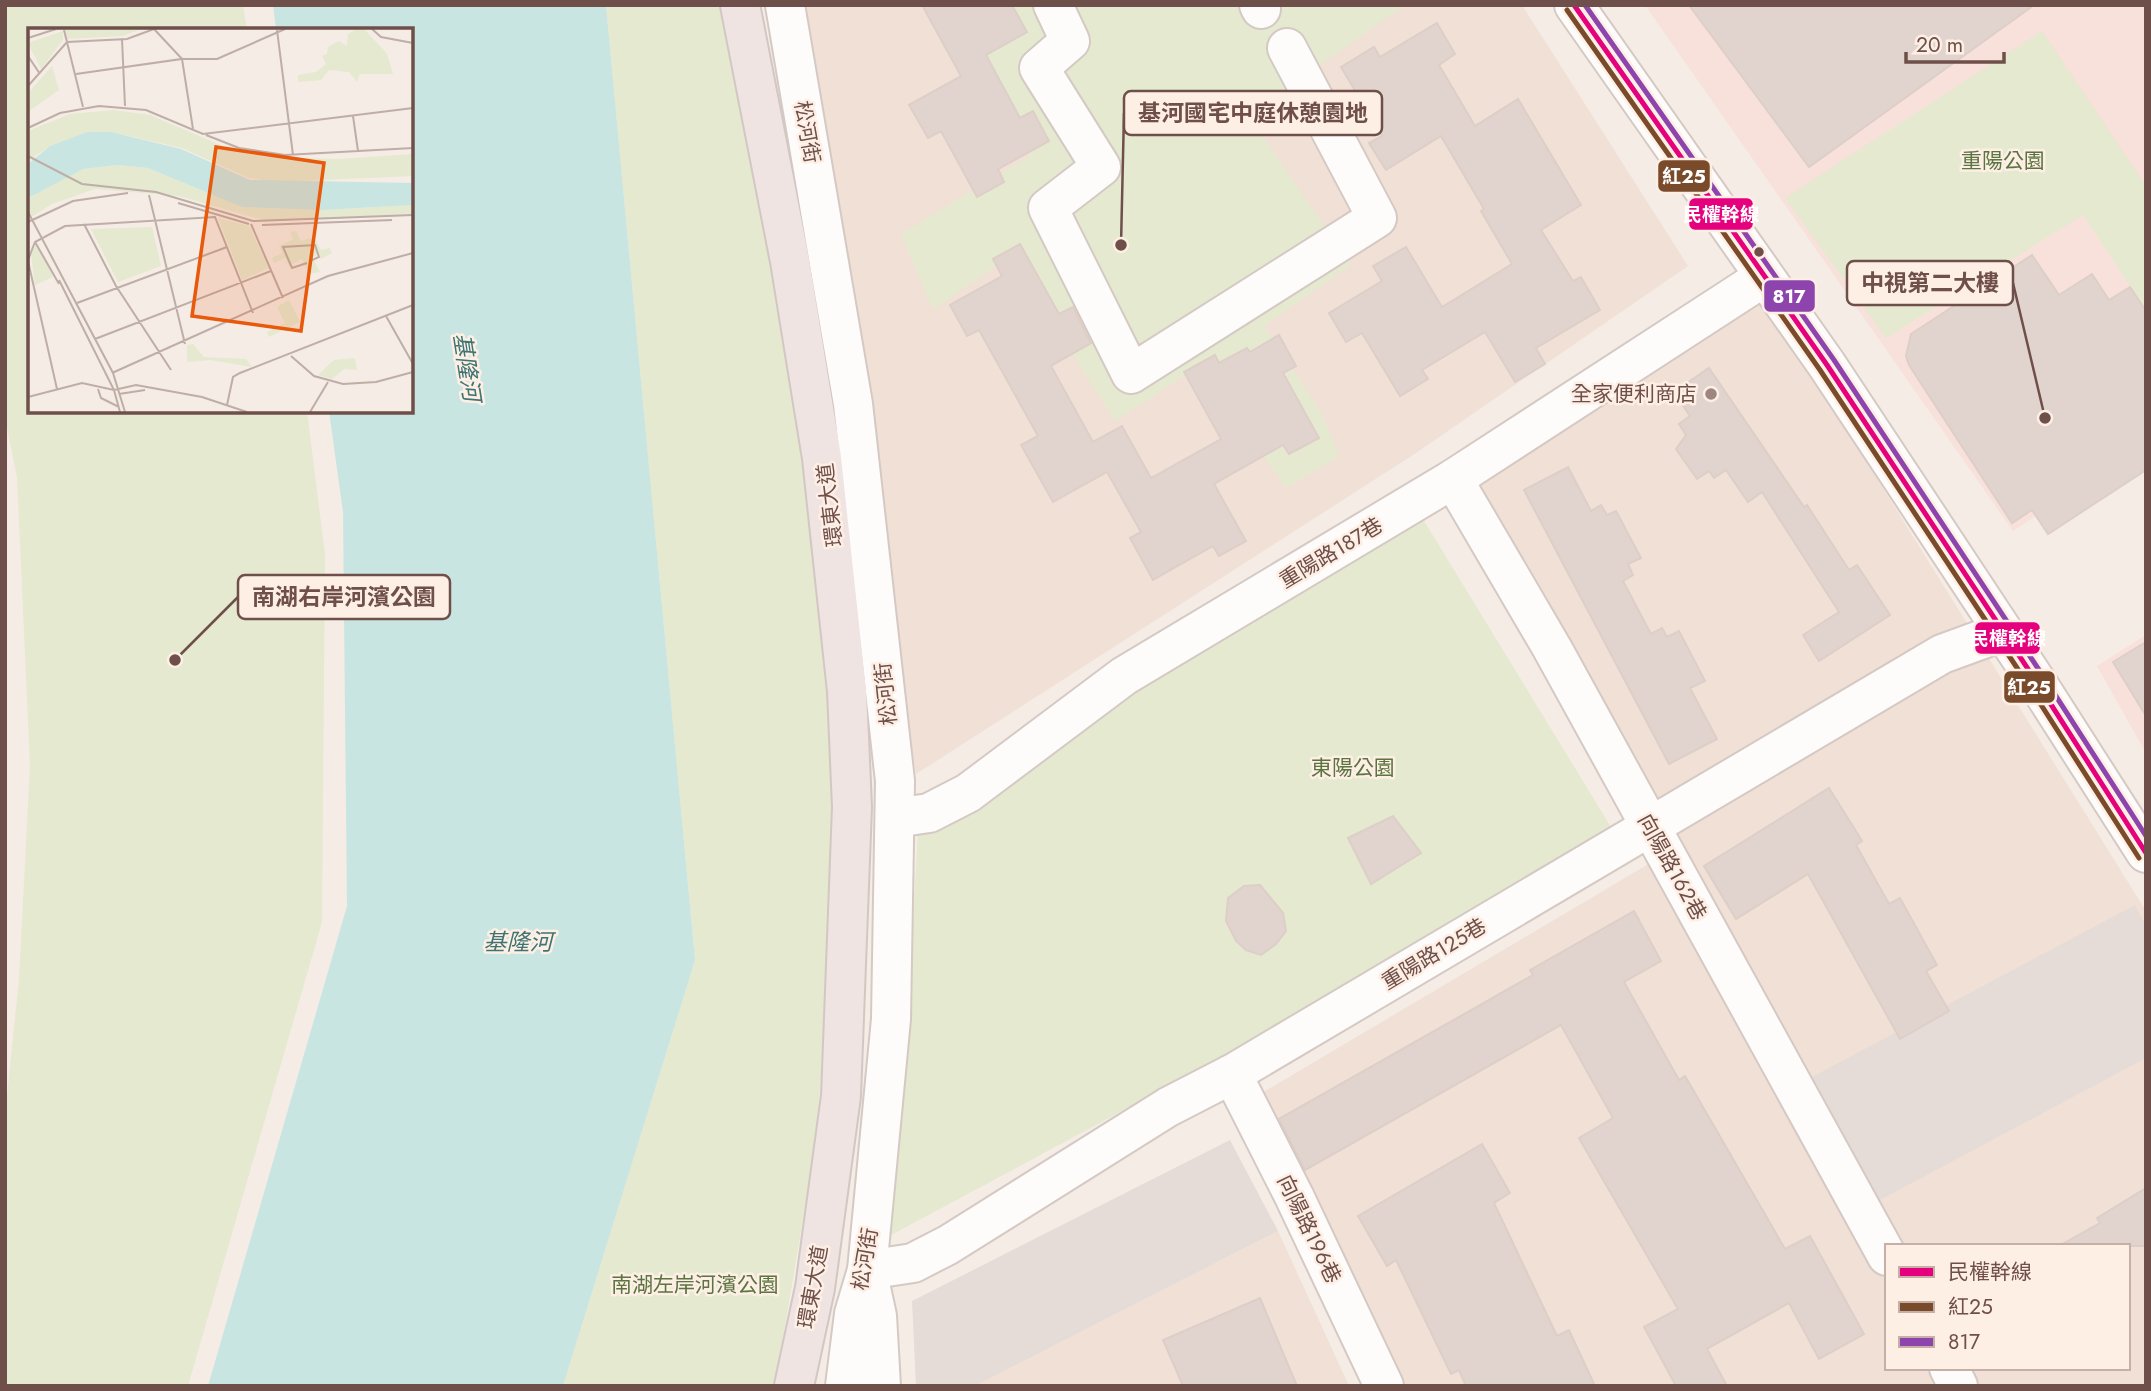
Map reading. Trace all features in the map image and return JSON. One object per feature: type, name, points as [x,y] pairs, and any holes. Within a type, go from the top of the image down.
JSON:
[{"type":"highway","name":"環東大道","points":[[741,5],[791,259],[824,454],[844,626],[854,798],[840,1091],[820,1257],[795,1386]]},
{"type":"street","name":"松河街","points":[[785,5],[853,404],[895,781],[891,1019],[867,1270],[854,1314],[845,1386]]},
{"type":"street","points":[[1053,5],[1070,41],[1039,68],[1101,167],[1048,208],[1131,374],[1377,218],[1287,48]]},
{"type":"street","points":[[1574,5],[1827,365],[2146,853]]},
{"type":"street","name":"重陽路187巷","points":[[895,818],[929,813],[968,793],[1124,676],[1453,479],[1764,277]]},
{"type":"street","name":"向陽路162巷","points":[[1453,479],[1552,648],[1885,1252]]},
{"type":"street","name":"重陽路125巷","points":[[867,1270],[914,1263],[948,1245],[1168,1107],[1232,1074],[1942,654],[2002,632]]},
{"type":"street","name":"向陽路196巷","points":[[1232,1074],[1294,1196],[1384,1386]]},
{"type":"street","points":[[867,1270],[877,1316],[881,1386]]},
{"type":"street","points":[[1949,1370],[1958,1386]]},
{"type":"shaded area","points":[[799,5],[1522,5],[1688,266],[1413,455],[916,774]]},
{"type":"shaded area","points":[[1645,5],[2146,5],[2146,442],[2013,531]]},
{"type":"shaded area","points":[[1754,281],[2146,911],[2146,1386],[1391,1386],[1250,1100],[1679,846],[1448,482]]},
{"type":"shaded area","points":[[2146,635],[2146,753],[2097,666]]},
{"type":"shaded area","points":[[2135,905],[2146,926],[2146,1058],[1878,1201],[1812,1077]]},
{"type":"shaded area","points":[[1230,1140],[1278,1231],[975,1386],[916,1386],[912,1301]]},
{"type":"shaded area","points":[[1278,1231],[1349,1386],[975,1386]]},
{"type":"green space","points":[[5,5],[243,5],[247,28],[28,28],[28,413],[307,413],[325,555],[322,922],[188,1386],[5,1386],[5,1115],[19,979],[30,765],[17,477],[5,418]]},
{"type":"green space","name":"南湖左岸河濱公園","points":[[606,5],[733,5],[804,388],[840,818],[816,1141],[775,1386],[563,1386],[695,960]]},
{"type":"green space","points":[[999,5],[1405,5],[1249,116],[1351,265],[1264,326],[1321,412],[1339,456],[1286,488],[1201,365],[1115,421],[1010,256],[933,310],[901,234],[1030,156],[972,64],[1017,35]]},
{"type":"green space","name":"重陽公園","points":[[2042,31],[2146,186],[2146,310],[2083,215],[1886,338],[1785,198]]},
{"type":"green space","name":"東陽公園","points":[[1415,506],[1614,832],[1202,1068],[882,1240],[911,959],[918,831]]},
{"type":"water","name":"基隆河","points":[[273,5],[606,5],[695,960],[563,1386],[208,1386],[347,906],[343,512],[329,413],[413,413],[413,28],[276,28]]},
{"type":"building","points":[[922,5],[1012,5],[1027,32],[986,55],[1020,118],[1033,111],[1049,141],[998,169],[1004,182],[977,197],[941,131],[928,138],[909,105],[961,76]]},
{"type":"building","points":[[1689,5],[2034,5],[1809,167]]},
{"type":"building","points":[[1437,23],[1455,54],[1439,65],[1475,126],[1518,99],[1581,205],[1541,230],[1573,281],[1581,277],[1600,310],[1536,348],[1545,364],[1515,382],[1485,332],[1422,370],[1428,379],[1400,396],[1362,333],[1346,342],[1329,313],[1382,281],[1373,266],[1406,247],[1442,307],[1512,264],[1481,211],[1484,209],[1441,136],[1386,170],[1369,143],[1382,136],[1341,67],[1374,47],[1380,57]]},
{"type":"building","points":[[1020,244],[1059,314],[1073,307],[1091,343],[1051,366],[1093,442],[1122,426],[1151,478],[1221,439],[1184,372],[1215,355],[1219,363],[1247,348],[1250,352],[1279,335],[1296,366],[1283,373],[1319,438],[1289,454],[1283,445],[1214,484],[1246,541],[1219,556],[1213,546],[1153,580],[1130,538],[1141,532],[1107,472],[1053,502],[1021,445],[1038,436],[979,330],[967,336],[950,305],[1002,276],[993,259]]},
{"type":"building","points":[[2032,255],[2059,295],[2092,274],[2109,300],[2130,287],[2146,311],[2146,470],[2048,534],[2032,510],[2012,523],[1909,365],[1906,356],[1911,334]]},
{"type":"building","points":[[1709,368],[1804,507],[1807,505],[1849,570],[1857,565],[1890,615],[1819,661],[1803,635],[1839,612],[1762,492],[1748,502],[1726,470],[1714,478],[1709,471],[1697,479],[1676,449],[1686,435],[1679,424],[1690,416],[1674,392]]},
{"type":"building","points":[[1568,467],[1591,511],[1601,505],[1607,515],[1616,511],[1641,558],[1628,564],[1633,575],[1623,581],[1651,634],[1662,628],[1667,637],[1679,631],[1705,681],[1690,688],[1717,739],[1669,764],[1524,490]]},
{"type":"building","points":[[2146,642],[2146,716],[2113,662]]},
{"type":"building","points":[[1829,788],[1862,841],[1856,845],[1889,904],[1900,898],[1937,965],[1926,971],[1949,1011],[1900,1039],[1808,874],[1736,919],[1704,866]]},
{"type":"building","points":[[1393,816],[1421,853],[1371,884],[1348,838]]},
{"type":"building","points":[[1260,885],[1283,913],[1286,931],[1276,944],[1261,955],[1246,950],[1236,941],[1226,921],[1228,898],[1244,886]]},
{"type":"building","points":[[1634,911],[1661,961],[1624,982],[1679,1080],[1685,1076],[1785,1249],[1810,1236],[1864,1334],[1819,1359],[1789,1303],[1707,1349],[1727,1386],[1676,1386],[1644,1327],[1678,1309],[1579,1138],[1613,1118],[1561,1025],[1305,1170],[1279,1119],[1533,975],[1530,970]]},
{"type":"building","points":[[1482,1144],[1510,1193],[1494,1203],[1557,1336],[1569,1330],[1595,1386],[1466,1386],[1459,1370],[1451,1374],[1396,1260],[1387,1266],[1358,1216]]},
{"type":"building","points":[[2146,1188],[2146,1246],[2063,1244],[2100,1223],[2097,1218]]},
{"type":"building","points":[[1260,1298],[1297,1386],[1183,1386],[1163,1340]]},
{"type":"transit line","name":"民權幹線","points":[[1574,5],[1827,365],[2146,853]]},
{"type":"transit line","name":"817","points":[[1585,5],[1834,360],[2146,836]]},
{"type":"transit line","name":"紅25","points":[[1567,10],[1820,370],[2139,858]]},
{"type":"place","name":"基河國宅中庭休憩園地","points":[[1121,245]]},
{"type":"place","name":"全家便利商店","points":[[1711,394]]},
{"type":"place","name":"中視第二大樓","points":[[2045,418]]},
{"type":"place","name":"南湖右岸河濱公園","points":[[175,660]]}]
